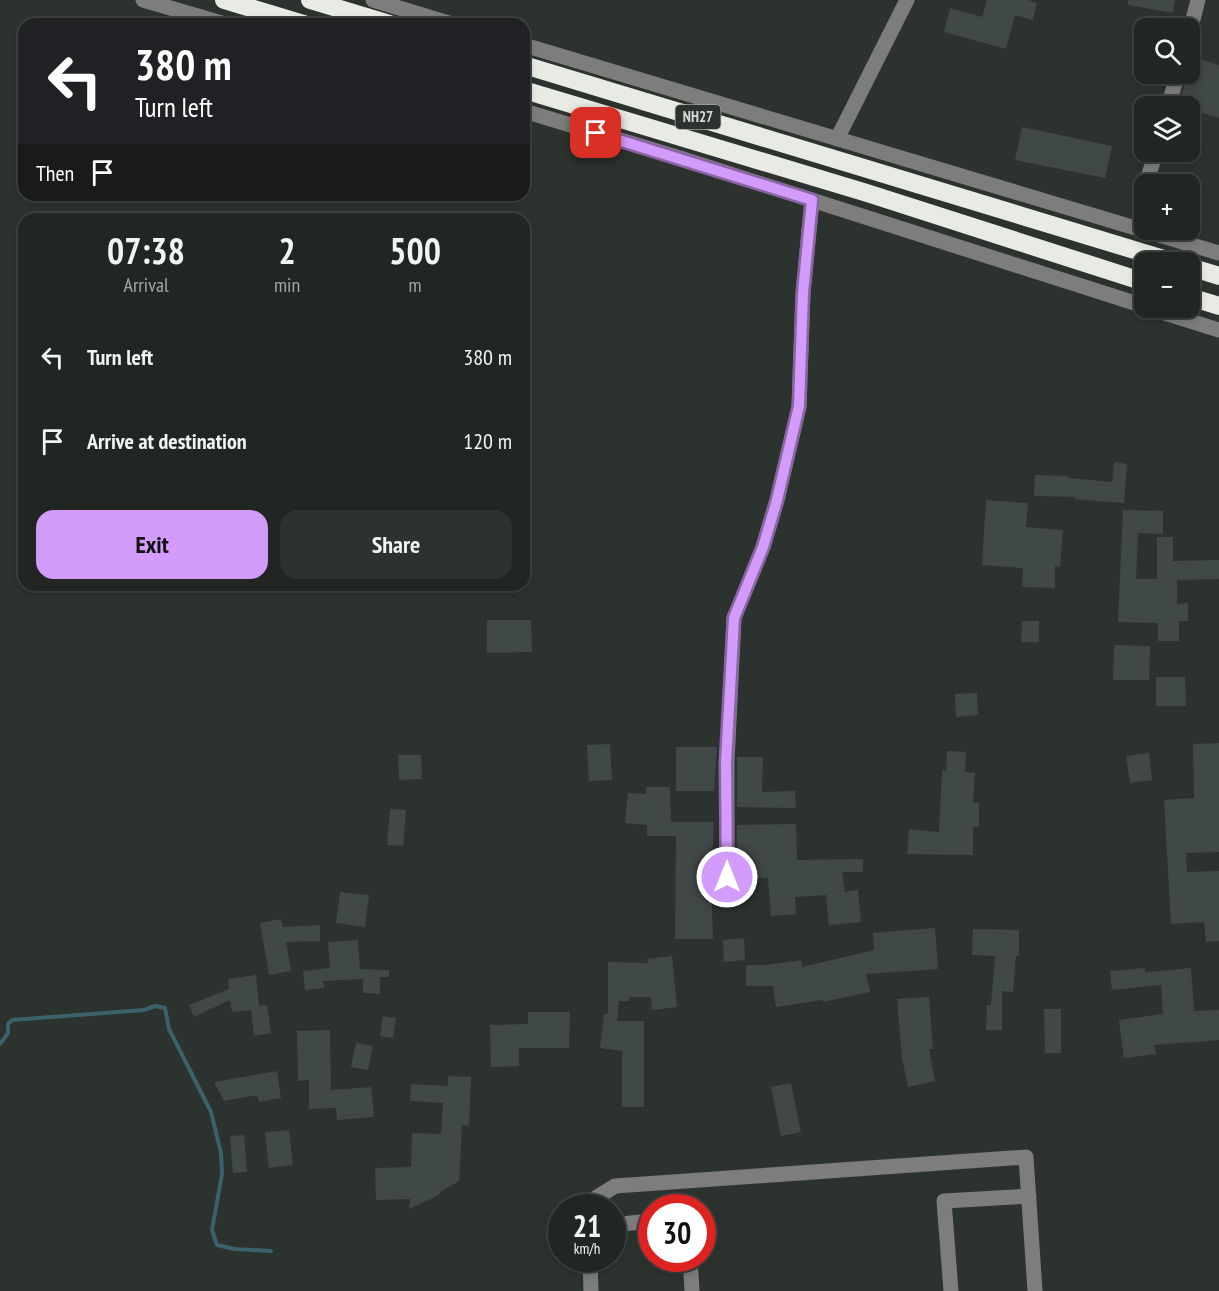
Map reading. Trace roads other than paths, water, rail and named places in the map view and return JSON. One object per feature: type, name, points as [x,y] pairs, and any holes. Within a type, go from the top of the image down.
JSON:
[{"type":"highway","points":[[224,0],[284,18]]},
{"type":"highway","points":[[310,0],[370,18]]},
{"type":"highway","name":"NH27","points":[[530,66],[1141,252]]},
{"type":"highway","name":"NH27","points":[[530,92],[867,193],[1134,279]]},
{"type":"highway","points":[[1200,270],[1219,276]]},
{"type":"highway","points":[[1200,300],[1219,306]]},
{"type":"street","points":[[143,0],[204,18]]},
{"type":"street","points":[[373,0],[432,18]]},
{"type":"street","points":[[837,139],[907,0]]},
{"type":"street","points":[[1193,18],[1198,0]]},
{"type":"street","points":[[530,47],[1219,253]]},
{"type":"street","points":[[530,113],[1134,303]]},
{"type":"street","points":[[727,877],[726,762],[734,618],[763,547],[777,500],[799,406],[803,293],[812,200]]},
{"type":"street","points":[[1181,318],[1219,330]]},
{"type":"street","points":[[602,1194],[615,1186],[1026,1158],[1035,1291]]},
{"type":"street","points":[[951,1291],[944,1202],[1029,1196]]},
{"type":"street","points":[[590,1272],[591,1291]]},
{"type":"street","points":[[691,1272],[692,1291]]},
{"type":"waterway","points":[[0,1044],[8,1033],[8,1024],[12,1020],[144,1010],[155,1006],[165,1008],[169,1029],[211,1112],[221,1153],[222,1174],[212,1230],[217,1245],[234,1249],[271,1251]]}]
